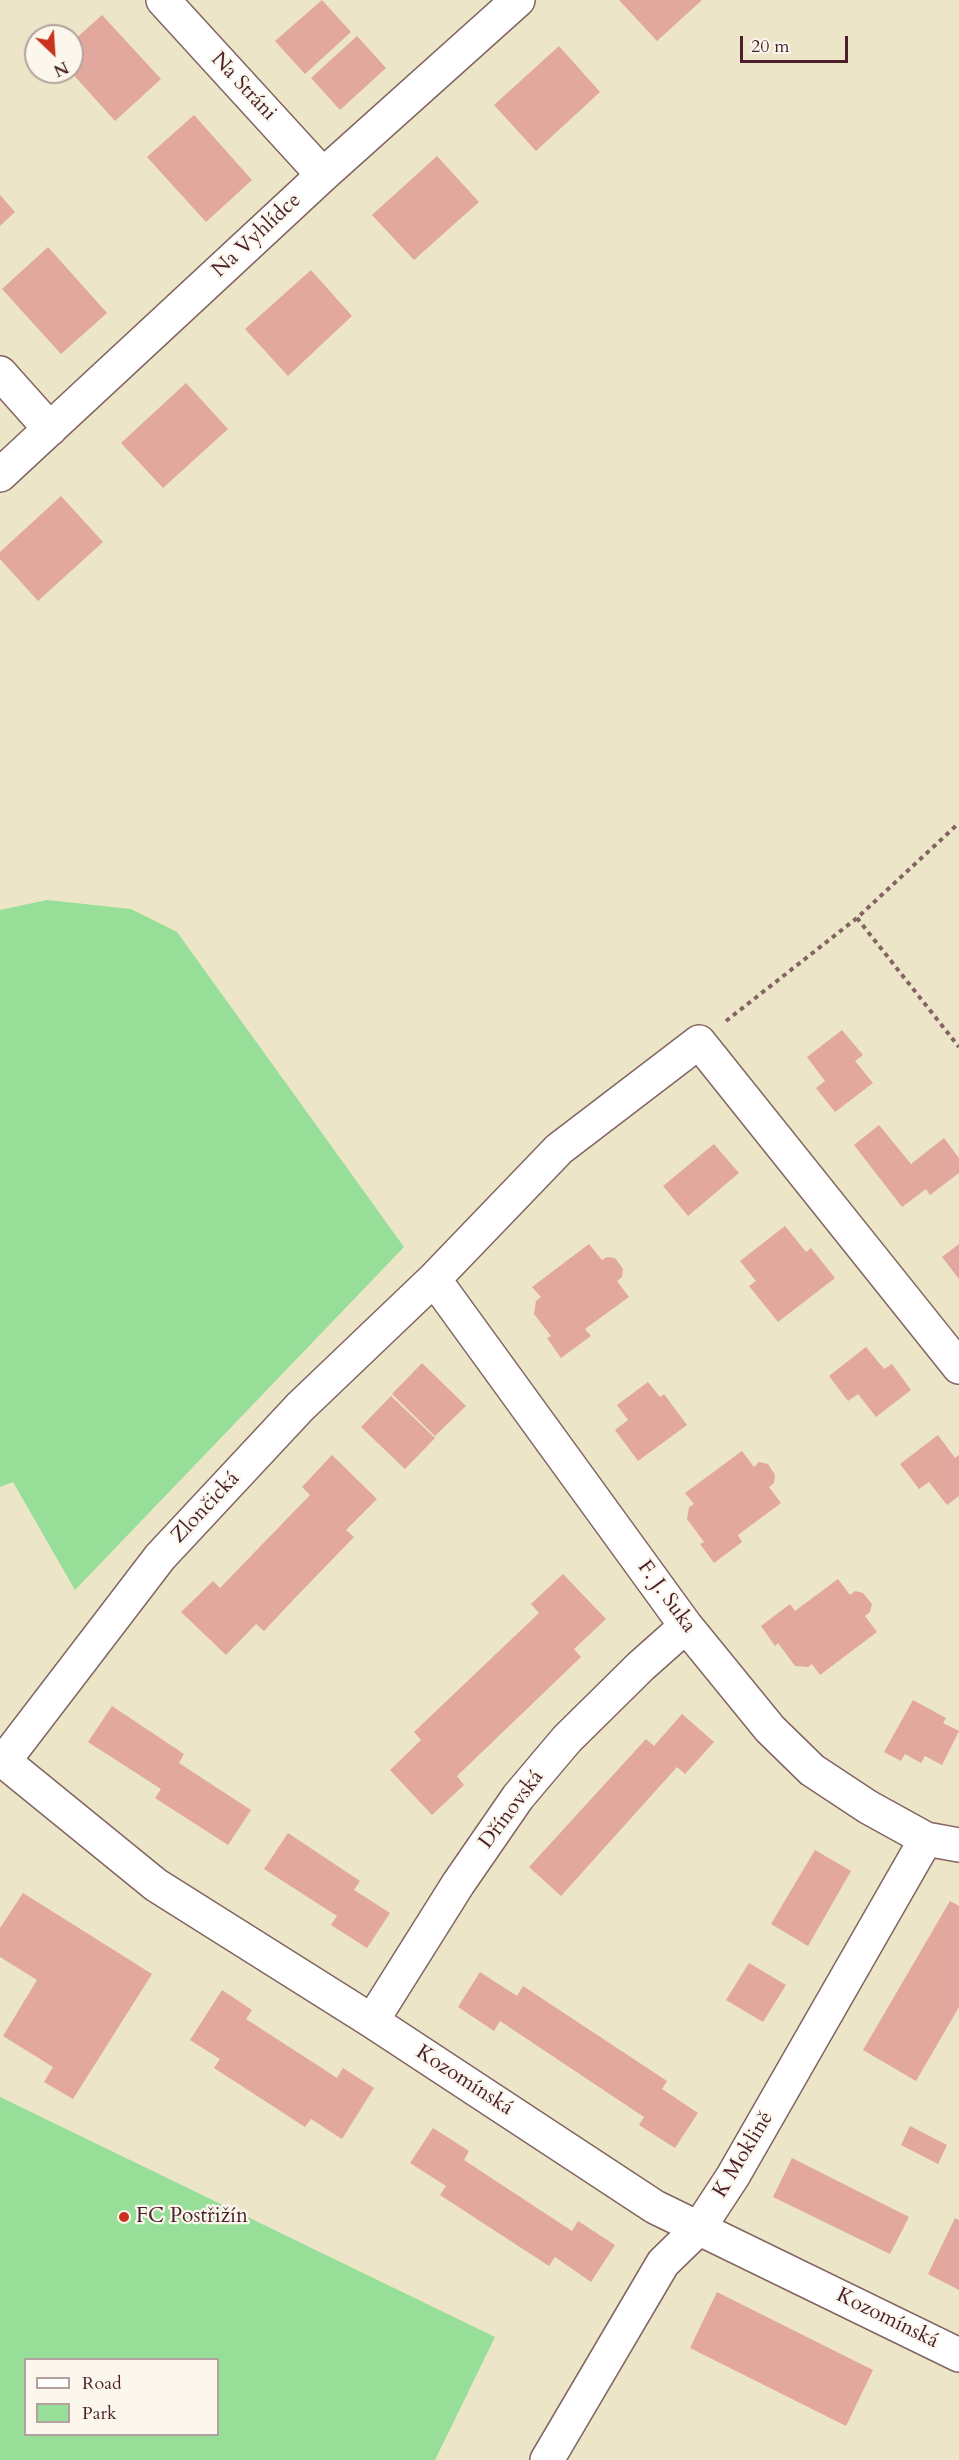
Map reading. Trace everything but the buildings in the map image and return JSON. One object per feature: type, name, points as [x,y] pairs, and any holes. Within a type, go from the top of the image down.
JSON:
[{"type":"street","name":"Na Stráni","points":[[162,0],[323,175]]},
{"type":"street","name":"Na Vyhlídce","points":[[0,475],[323,175],[518,0]]},
{"type":"street","points":[[0,373],[50,429]]},
{"type":"street","points":[[699,1042],[959,1367]]},
{"type":"street","name":"Zlončická","points":[[2,1760],[160,1557],[300,1407],[434,1279],[559,1149],[699,1042]]},
{"type":"street","name":"F. J. Suka","points":[[434,1279],[686,1626],[770,1729],[812,1770],[868,1807],[926,1839],[959,1845]]},
{"type":"street","name":"Dřínovská","points":[[372,2020],[458,1884],[518,1797],[567,1739],[641,1666],[686,1626]]},
{"type":"street","name":"Kozomínská","points":[[2,1760],[156,1885],[372,2020],[656,2207],[959,2355]]},
{"type":"street","name":"K Moklině","points":[[547,2460],[663,2263],[699,2228],[734,2176],[926,1839]]},
{"type":"path","points":[[699,1042],[857,918],[959,823]]},
{"type":"path","points":[[857,918],[959,1047]]},
{"type":"green space","points":[[47,900],[131,909],[177,932],[404,1247],[75,1590],[13,1482],[0,1487],[0,910]]},
{"type":"green space","name":"FC Postřižín","points":[[0,2097],[495,2337],[435,2460],[0,2460]]},
{"type":"place","name":"FC Postřižín","points":[[124,2217]]}]
